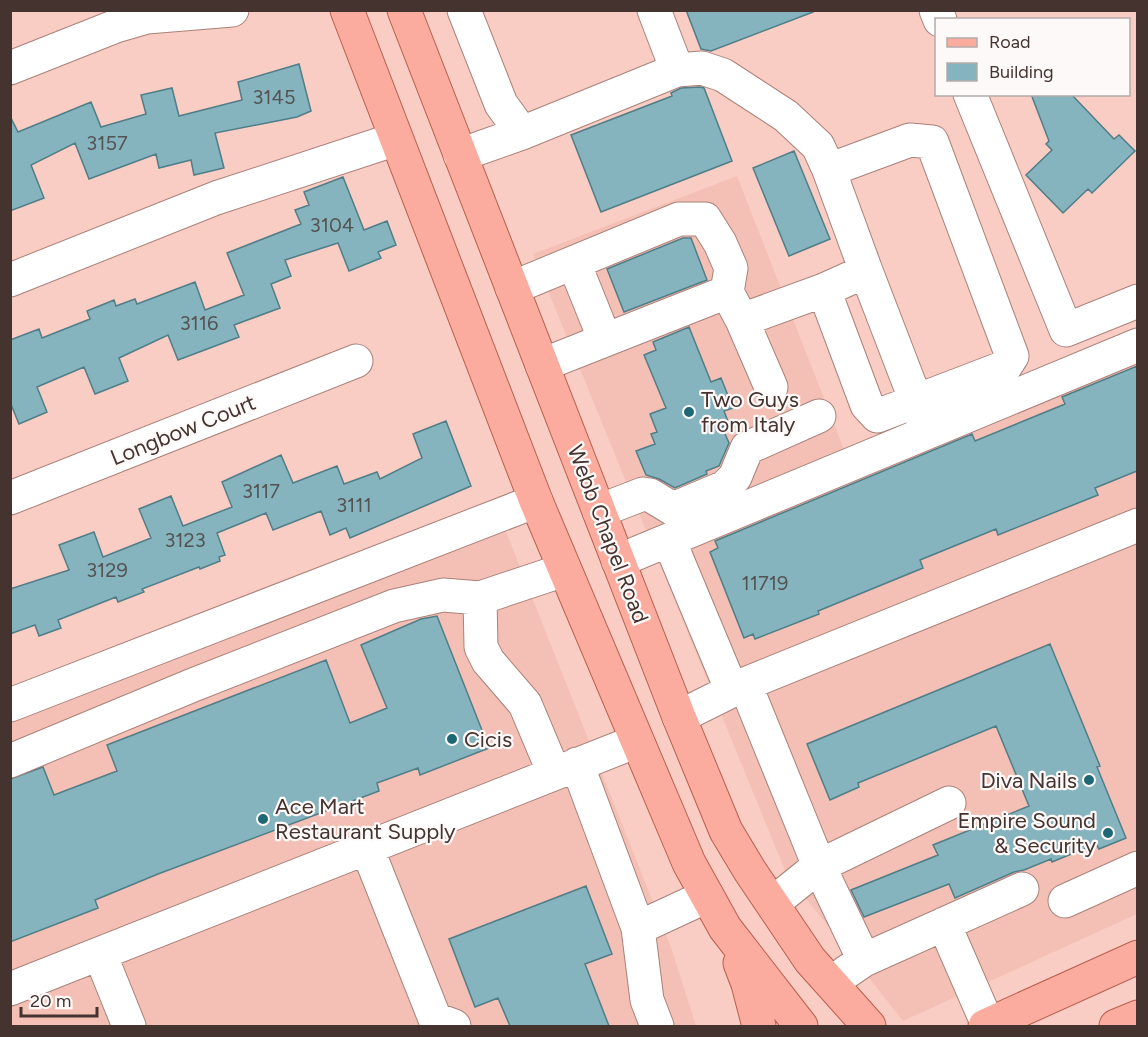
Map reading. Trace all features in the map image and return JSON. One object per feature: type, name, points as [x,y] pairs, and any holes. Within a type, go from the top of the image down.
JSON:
[{"type":"main road","points":[[346,10],[564,570],[689,863],[725,928],[748,984],[759,1026]]},
{"type":"main road","name":"Webb Chapel Road","points":[[404,10],[679,717],[726,831],[810,960],[869,1026]]},
{"type":"main road","points":[[637,741],[679,717]]},
{"type":"main road","points":[[725,928],[801,1026]]},
{"type":"main road","points":[[987,1026],[1137,957]]},
{"type":"main road","points":[[1116,1026],[1137,1017]]},
{"type":"street","points":[[10,68],[116,26],[147,17],[232,10]]},
{"type":"street","points":[[464,10],[501,104],[522,133]]},
{"type":"street","points":[[654,10],[677,70]]},
{"type":"street","points":[[460,155],[522,133],[677,70],[702,68],[723,75],[786,116],[818,146],[928,432]]},
{"type":"street","points":[[971,96],[1066,330],[1137,301]]},
{"type":"street","points":[[10,280],[216,198],[396,139]]},
{"type":"street","points":[[824,290],[867,405],[877,416],[1005,367],[1012,356],[932,142],[910,140],[829,170]]},
{"type":"street","points":[[512,288],[679,219],[705,219],[720,243],[731,268],[727,292],[742,320],[771,387]]},
{"type":"street","points":[[574,263],[604,340]]},
{"type":"street","points":[[742,320],[824,290],[866,271]]},
{"type":"street","points":[[542,365],[727,292]]},
{"type":"street","points":[[618,561],[1137,345]]},
{"type":"street","name":"Longbow Court","points":[[10,498],[356,361]]},
{"type":"street","points":[[599,511],[642,494],[650,495],[673,509],[725,487],[735,477],[747,448],[819,416]]},
{"type":"street","points":[[10,705],[536,501]]},
{"type":"street","points":[[679,717],[738,687],[1136,529]]},
{"type":"street","points":[[669,540],[864,960]]},
{"type":"street","points":[[10,761],[193,685],[394,606],[443,595],[480,598],[564,570]]},
{"type":"street","points":[[480,598],[481,647],[488,662],[525,704],[566,769],[638,928],[647,1000],[657,1026]]},
{"type":"street","points":[[10,989],[637,741]]},
{"type":"street","points":[[772,903],[819,866],[949,803]]},
{"type":"street","points":[[367,848],[435,1019],[454,1026]]},
{"type":"street","points":[[1065,901],[1137,868]]},
{"type":"street","points":[[831,984],[864,960],[1022,889]]},
{"type":"street","points":[[638,928],[707,896]]},
{"type":"street","points":[[944,924],[987,1026]]},
{"type":"street","points":[[100,954],[129,1026]]},
{"type":"shaded area","points":[[737,176],[845,452],[1137,331],[1137,914],[903,1021],[786,873],[533,254]]},
{"type":"shaded area","points":[[501,519],[672,950],[696,1026],[11,1026],[11,714]]},
{"type":"building","points":[[686,10],[812,10],[813,12],[711,51],[701,49]]},
{"type":"building","points":[[299,64],[311,111],[297,117],[215,133],[224,168],[194,175],[191,160],[159,168],[156,154],[89,179],[75,143],[31,165],[44,198],[10,211],[10,116],[18,132],[91,102],[101,127],[146,114],[141,95],[172,88],[179,116],[242,100],[238,82]]},
{"type":"building","points":[[681,88],[704,88],[732,161],[601,212],[571,135],[672,96],[671,93]]},
{"type":"building","points":[[1032,96],[1073,96],[1114,139],[1119,135],[1135,151],[1092,193],[1088,189],[1063,213],[1026,175],[1052,150],[1046,144],[1049,141]]},
{"type":"building","points":[[794,151],[830,239],[789,256],[753,168]]},
{"type":"building","points":[[343,177],[364,230],[387,221],[396,245],[378,252],[381,258],[349,271],[338,243],[285,260],[291,276],[271,284],[280,308],[234,325],[239,337],[178,360],[168,335],[119,358],[128,381],[95,394],[84,367],[37,387],[47,412],[19,424],[10,402],[10,340],[39,329],[42,338],[90,319],[87,311],[114,300],[116,306],[135,299],[137,304],[195,282],[205,310],[244,295],[227,253],[301,224],[295,210],[309,205],[304,192]]},
{"type":"building","points":[[683,238],[691,238],[707,280],[624,312],[607,269]]},
{"type":"building","name":"Two Guys from Italy","points":[[689,327],[711,382],[721,378],[733,408],[724,411],[729,424],[722,427],[729,443],[719,466],[675,488],[646,475],[636,451],[655,444],[651,434],[657,432],[650,414],[666,408],[644,355],[656,350],[653,342]]},
{"type":"building","points":[[1137,366],[1137,471],[1095,488],[1098,495],[998,535],[996,529],[920,560],[923,568],[818,611],[819,614],[755,639],[753,634],[744,638],[710,552],[718,548],[715,541],[972,434],[975,441],[1065,404],[1062,397]]},
{"type":"building","points":[[446,421],[471,486],[350,538],[346,528],[330,535],[321,511],[273,530],[266,513],[217,533],[225,555],[219,557],[220,561],[142,589],[144,592],[118,602],[116,597],[58,620],[61,628],[39,636],[35,625],[10,634],[10,589],[69,570],[59,545],[94,532],[103,557],[151,538],[139,509],[171,496],[183,526],[232,507],[222,482],[281,455],[293,483],[337,466],[344,484],[377,472],[380,479],[422,458],[413,434]]},
{"type":"building","points":[[437,616],[489,748],[420,775],[418,768],[377,783],[379,791],[158,874],[95,900],[98,908],[10,942],[10,779],[43,767],[54,795],[117,771],[107,745],[326,660],[350,723],[387,708],[361,645],[421,619]]},
{"type":"building","points":[[1050,644],[1100,766],[1097,767],[1126,838],[1099,849],[1096,844],[1052,862],[1051,859],[1014,872],[955,898],[949,884],[864,917],[851,890],[938,855],[933,845],[1029,806],[996,726],[858,783],[859,787],[830,800],[807,744]]},
{"type":"building","points":[[586,886],[612,954],[585,964],[609,1026],[510,1026],[498,998],[475,1007],[449,939]]},
{"type":"place","name":"Two Guys from Italy","points":[[689,412]]},
{"type":"place","name":"Cicis","points":[[452,739]]},
{"type":"place","name":"Diva Nails","points":[[1089,780]]},
{"type":"place","name":"Ace Mart Restaurant Supply","points":[[263,819]]},
{"type":"place","name":"Empire Sound & Security","points":[[1108,833]]}]
